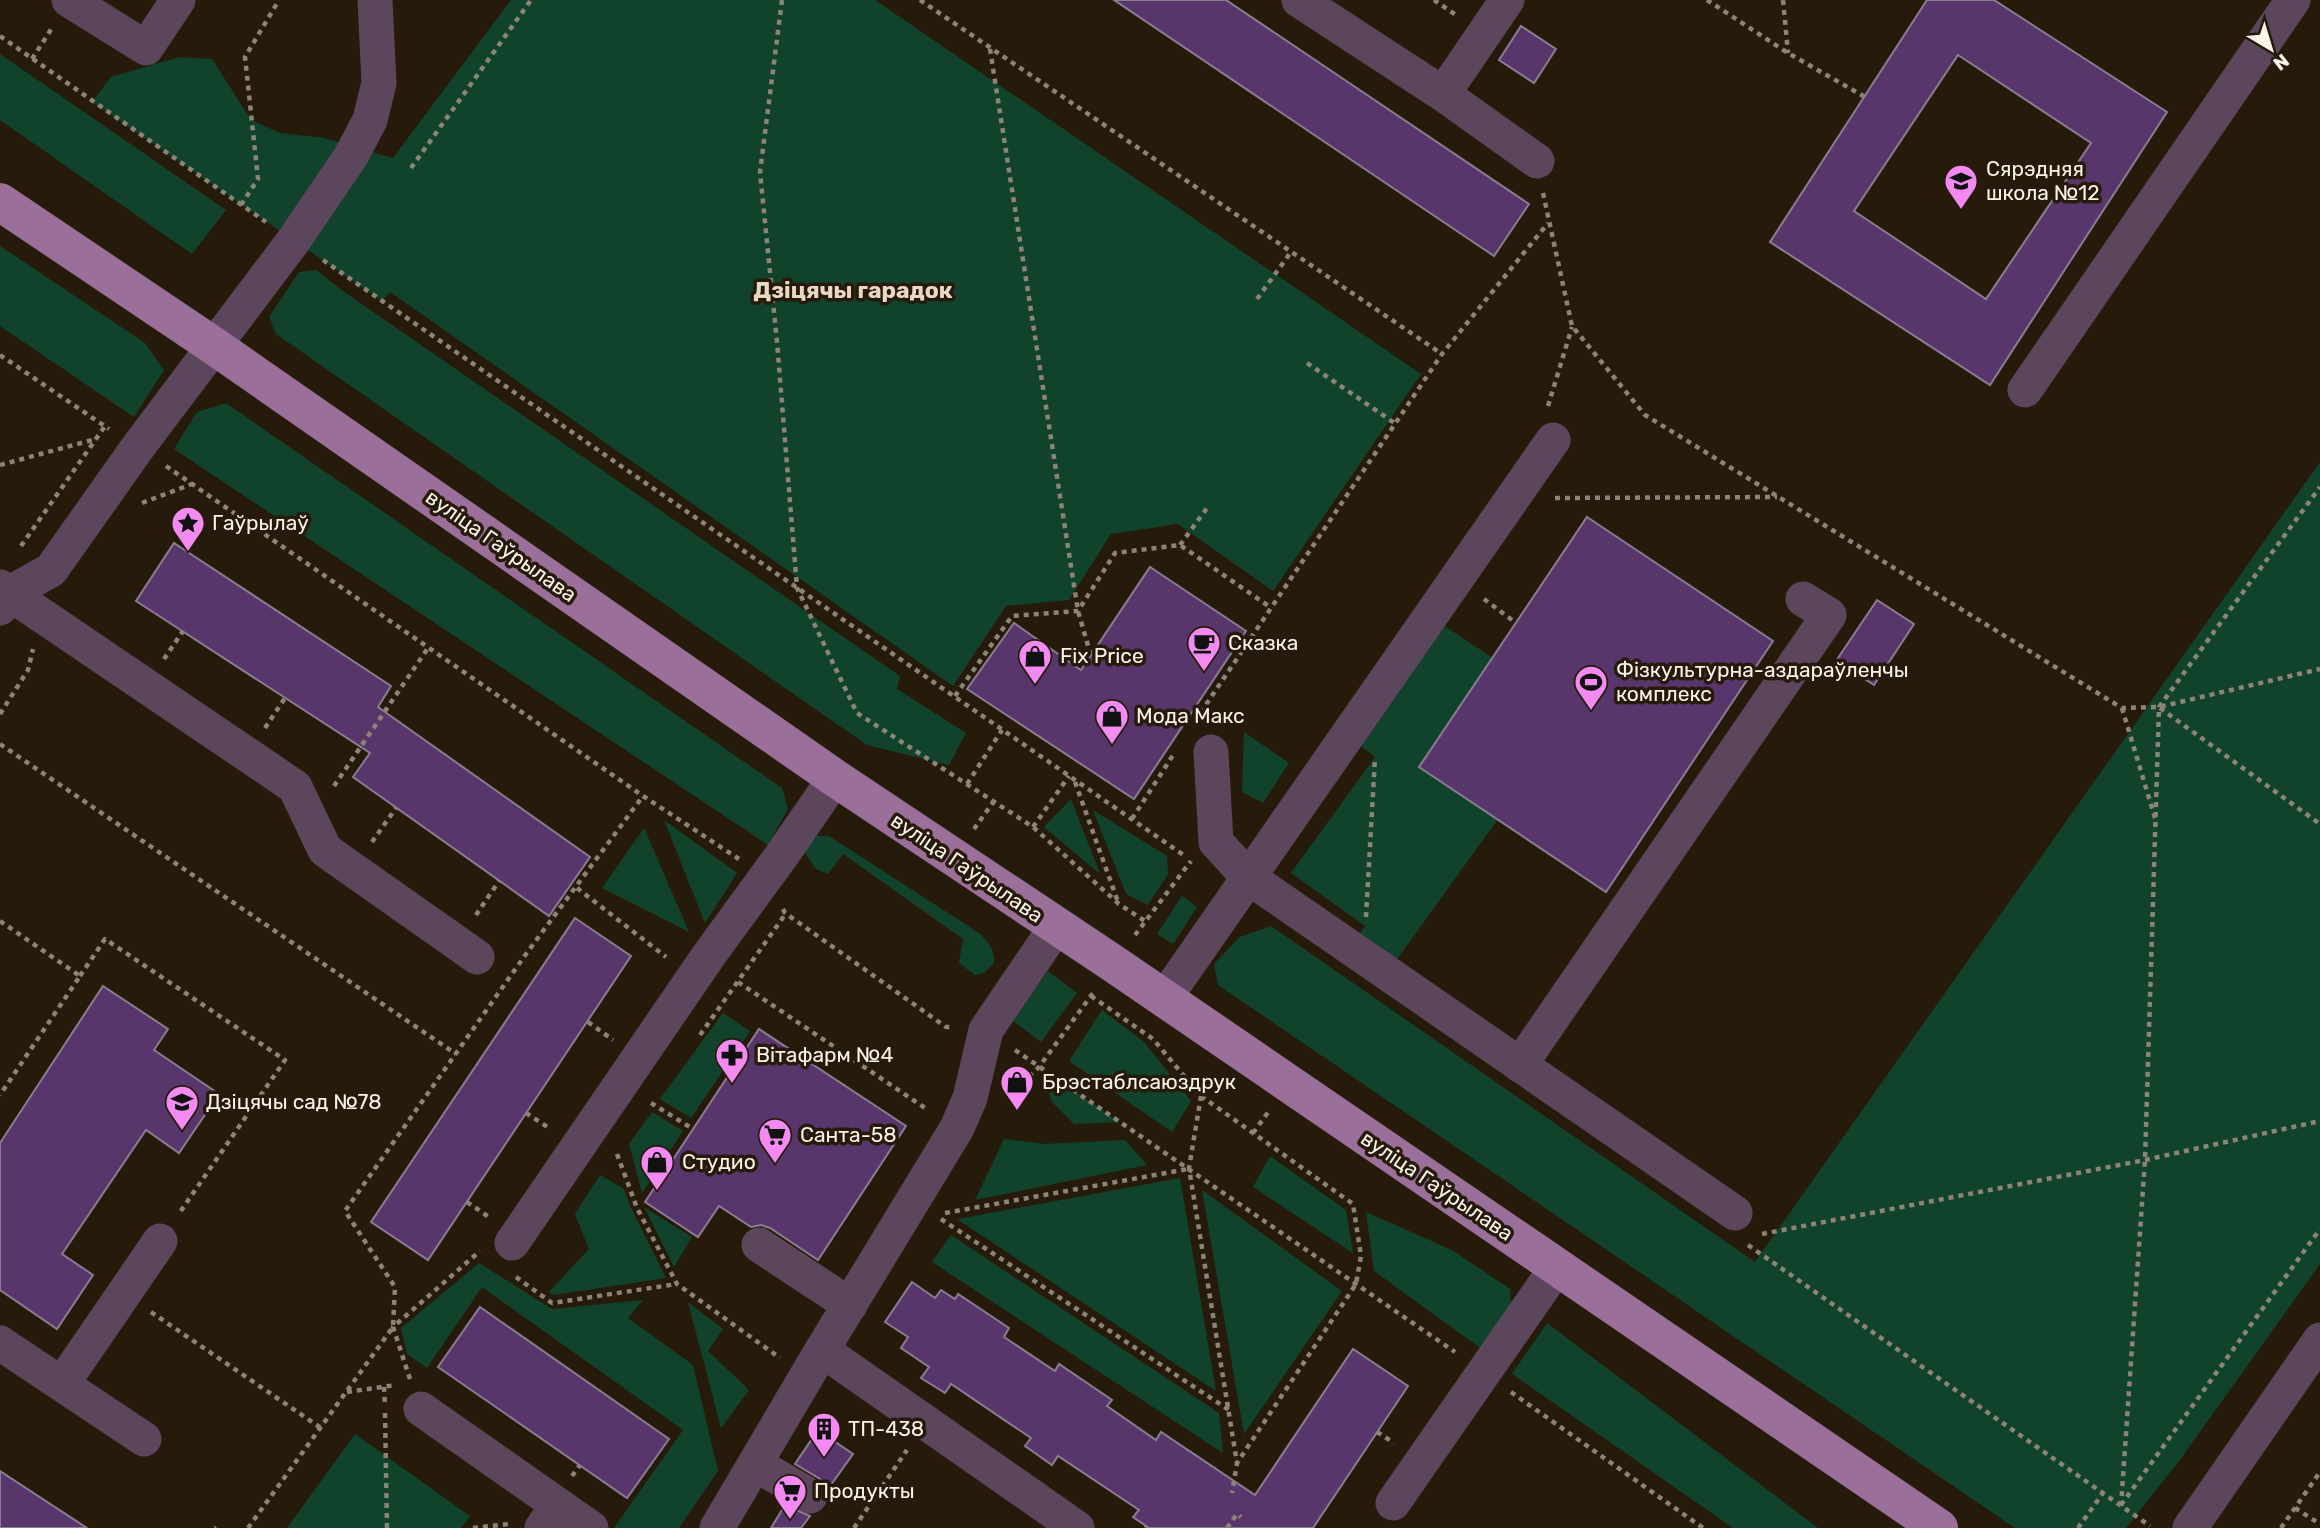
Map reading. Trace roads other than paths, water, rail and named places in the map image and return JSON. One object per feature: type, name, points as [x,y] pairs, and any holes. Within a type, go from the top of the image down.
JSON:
[{"type":"main road","name":"вуліца Гаўрылава","points":[[0,202],[214,346],[835,778],[1939,1528]]},
{"type":"street","points":[[69,0],[146,48],[178,0]]},
{"type":"street","points":[[3,596],[51,570],[138,447],[294,240],[351,156],[370,120],[379,83],[375,0]]},
{"type":"street","points":[[1299,0],[1443,94],[1537,161]]},
{"type":"street","points":[[1443,94],[1507,0]]},
{"type":"street","points":[[2025,390],[2293,0]]},
{"type":"street","points":[[1164,999],[1553,440]]},
{"type":"street","points":[[3,596],[42,615],[295,787],[325,850],[477,957]]},
{"type":"street","points":[[1520,1065],[1829,615],[1803,599]]},
{"type":"street","points":[[1194,741],[1216,842],[1243,885],[1365,957],[1520,1065],[1742,1229]]},
{"type":"street","points":[[500,1248],[835,778]]},
{"type":"street","points":[[718,1528],[957,1128],[970,1098],[986,1030],[1056,927]]},
{"type":"street","points":[[62,1384],[160,1241]]},
{"type":"street","points":[[759,1245],[850,1305]]},
{"type":"street","points":[[1393,1503],[1557,1267]]},
{"type":"street","points":[[2190,1528],[2320,1340]]},
{"type":"street","points":[[0,1343],[144,1439]]},
{"type":"street","points":[[814,1364],[926,1423],[1077,1528]]},
{"type":"street","points":[[409,1397],[550,1517],[592,1528]]},
{"type":"street","points":[[755,1464],[810,1496]]},
{"type":"place","name":"Сярэдняя школа №12","points":[[1961,211]]},
{"type":"place","name":"Гаўрылаў","points":[[188,553]]},
{"type":"place","name":"Сказка","points":[[1204,673]]},
{"type":"place","name":"Fix Price","points":[[1035,686]]},
{"type":"place","name":"Фізкультурна-аздараўленчы комплекс","points":[[1591,712]]},
{"type":"place","name":"Мода Макс","points":[[1112,746]]},
{"type":"place","name":"Вітафарм №4","points":[[732,1085]]},
{"type":"place","name":"Брэстаблсаюздрук","points":[[1017,1112]]},
{"type":"place","name":"Дзіцячы сад №78","points":[[182,1132]]},
{"type":"place","name":"Санта-58","points":[[775,1165]]},
{"type":"place","name":"Студио","points":[[657,1192]]},
{"type":"place","name":"ТП-438","points":[[824,1459]]},
{"type":"place","name":"Продукты","points":[[790,1521]]},
{"type":"district","name":"Дзіцячы гарадок","points":[[853,290]]}]
